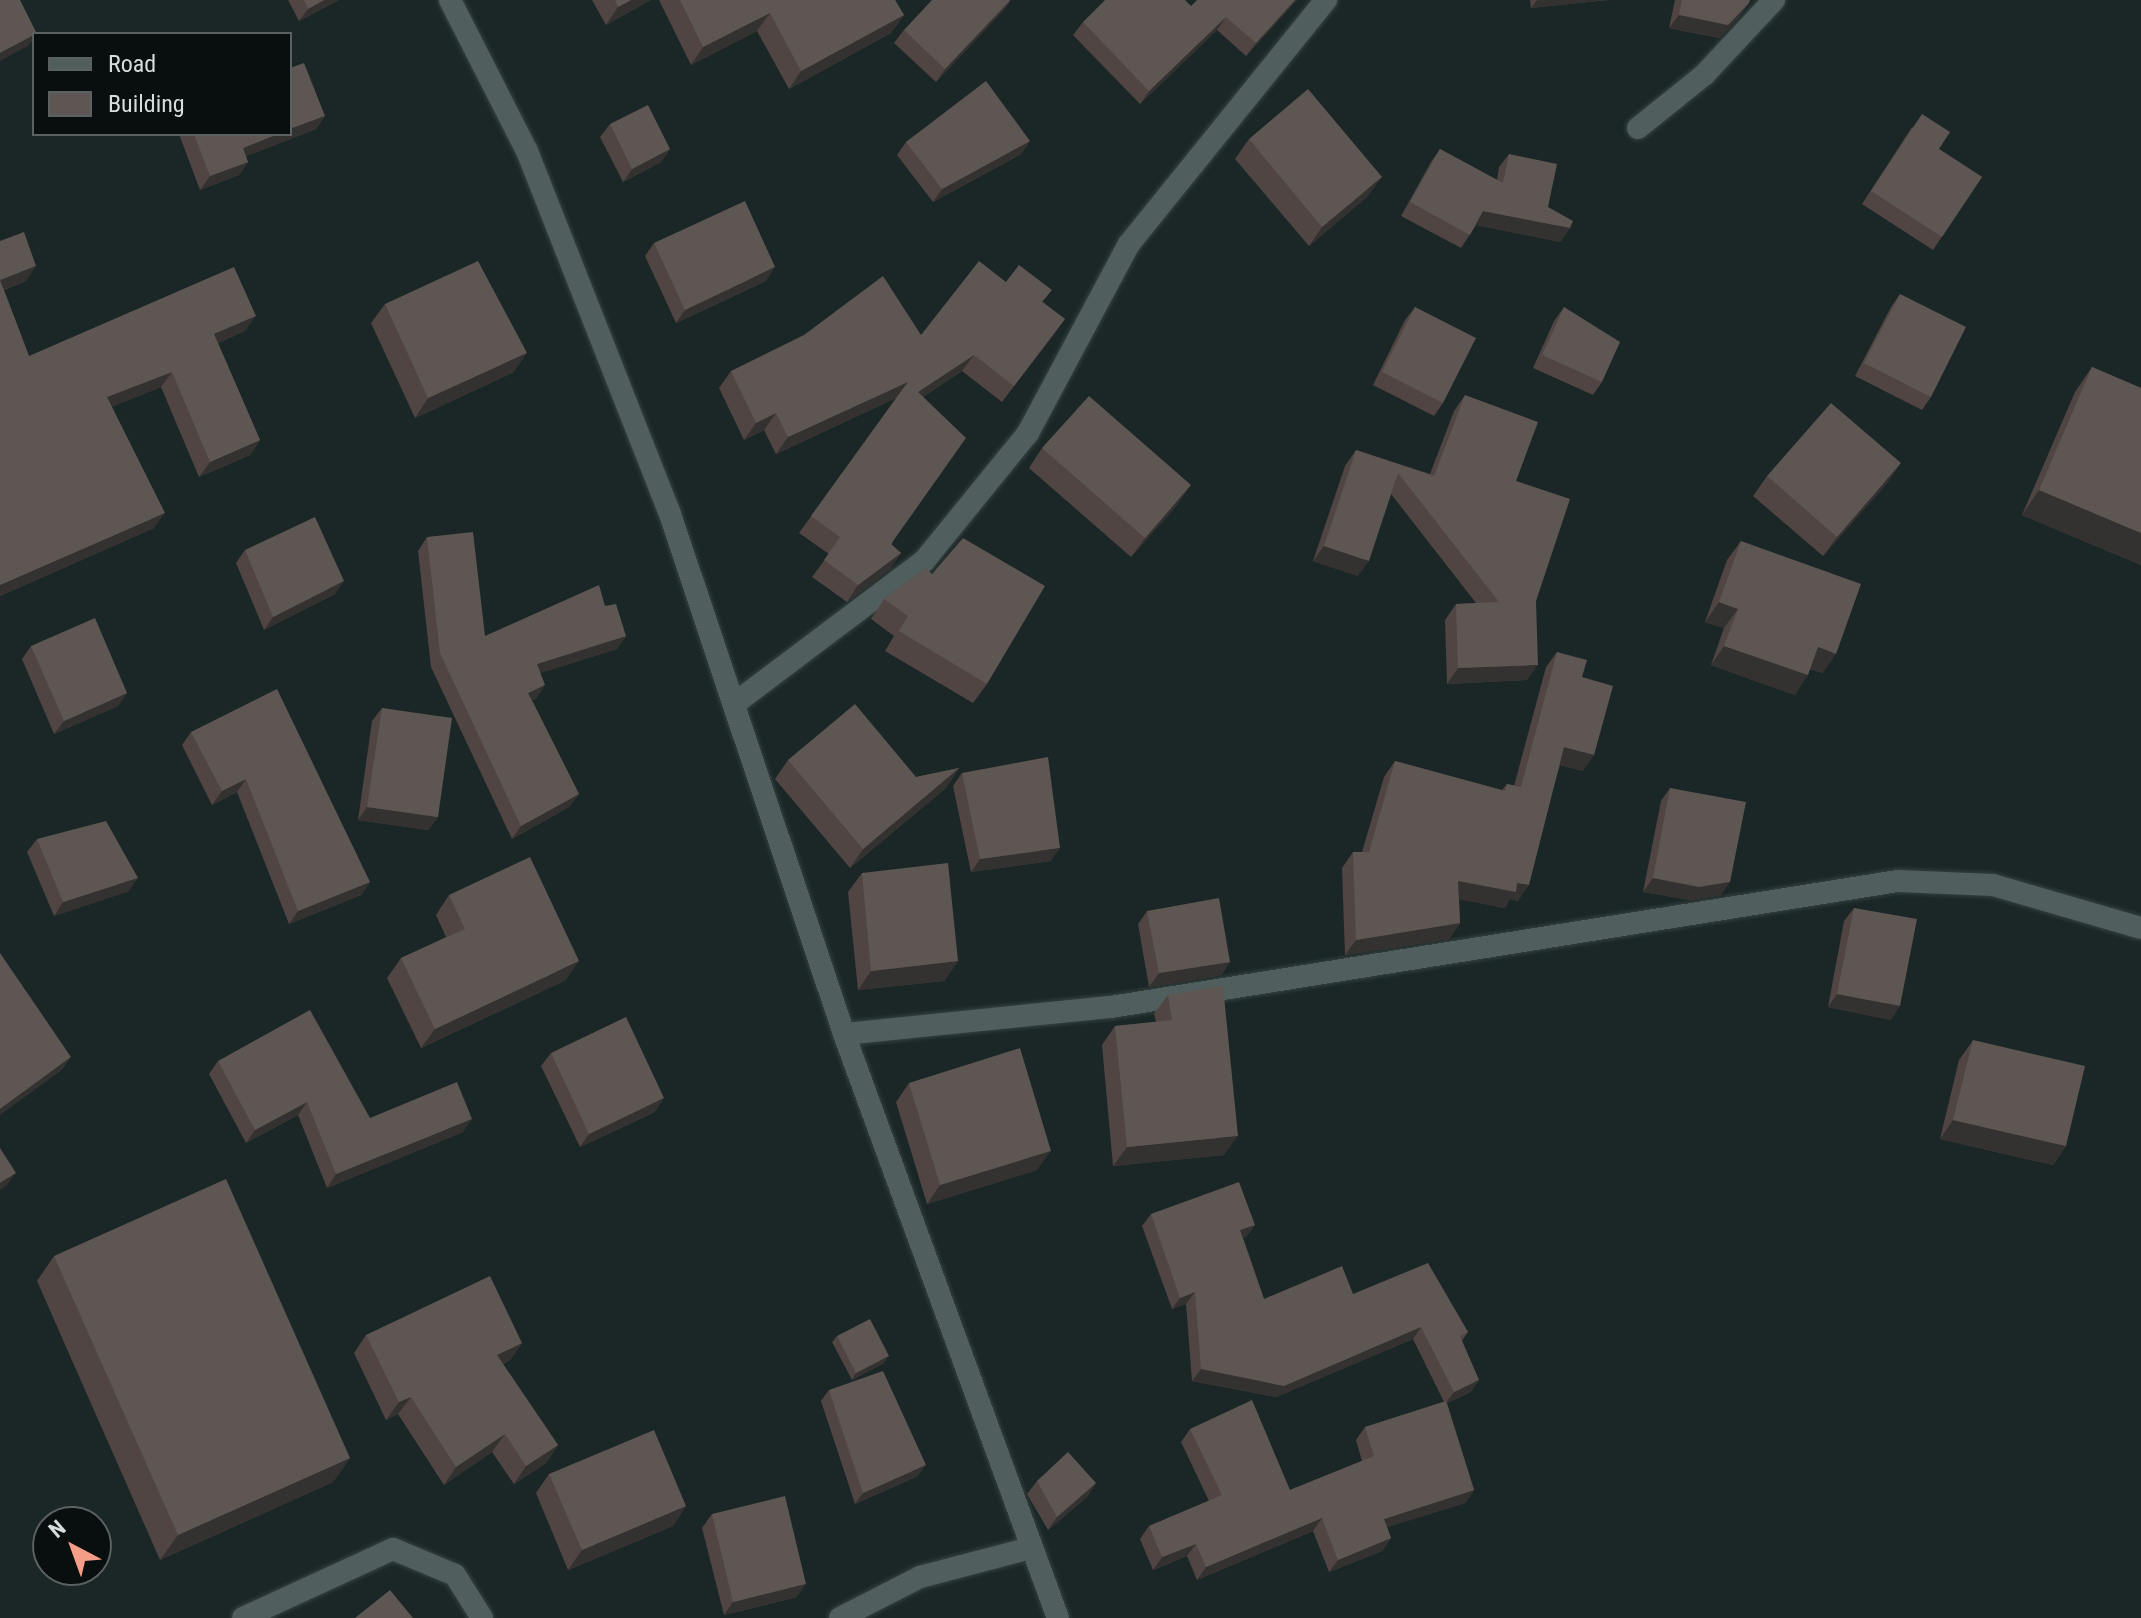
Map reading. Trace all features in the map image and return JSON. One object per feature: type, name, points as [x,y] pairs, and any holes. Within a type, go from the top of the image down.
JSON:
[{"type":"street","points":[[450,0],[527,151],[670,514],[844,1034],[1027,1549],[1058,1618]]},
{"type":"street","points":[[734,704],[924,561],[1028,433],[1129,244],[1326,0]]},
{"type":"street","points":[[1638,128],[1704,75],[1774,0]]},
{"type":"street","points":[[844,1034],[1111,1007],[1898,881],[1993,885],[2141,928]]},
{"type":"street","points":[[243,1618],[393,1549],[455,1575],[482,1618]]},
{"type":"street","points":[[840,1618],[920,1577],[1027,1549]]},
{"type":"building","points":[[0,0],[20,0],[36,32],[0,53]]},
{"type":"building","points":[[304,0],[324,0],[308,9]]},
{"type":"building","points":[[615,0],[631,0],[618,7]]},
{"type":"building","points":[[680,0],[895,0],[904,15],[801,71],[770,13],[703,47]]},
{"type":"building","points":[[932,0],[1010,0],[945,69],[904,30]]},
{"type":"building","points":[[1105,0],[1185,0],[1191,6],[1197,0],[1295,0],[1256,43],[1226,17],[1149,91],[1083,22]]},
{"type":"building","points":[[1682,0],[1750,0],[1728,25],[1679,15]]},
{"type":"building","points":[[304,63],[325,116],[292,128],[292,67]]},
{"type":"building","points":[[986,81],[1030,141],[942,189],[906,142]]},
{"type":"building","points":[[1308,89],[1382,177],[1322,227],[1249,139]]},
{"type":"building","points":[[648,105],[670,149],[632,169],[610,124]]},
{"type":"building","points":[[1922,114],[1950,132],[1939,149],[1982,177],[1942,237],[1871,191]]},
{"type":"building","points":[[195,136],[273,136],[243,148],[248,162],[210,176]]},
{"type":"building","points":[[1440,149],[1503,183],[1509,154],[1557,164],[1548,207],[1573,221],[1570,228],[1483,211],[1470,235],[1410,202]]},
{"type":"building","points":[[745,201],[775,267],[685,310],[654,243]]},
{"type":"building","points":[[24,232],[36,266],[0,280],[0,241]]},
{"type":"building","points":[[478,261],[527,353],[428,398],[385,304]]},
{"type":"building","points":[[979,261],[1006,282],[1019,265],[1052,290],[1042,302],[1065,319],[1014,386],[974,355],[918,392],[966,438],[891,544],[901,553],[858,585],[824,560],[840,537],[811,516],[908,382],[788,437],[776,413],[756,423],[731,371],[804,335],[883,276],[921,335]]},
{"type":"building","points":[[234,267],[256,316],[214,334],[260,440],[210,462],[172,372],[107,397],[165,513],[0,585],[0,280],[29,356]]},
{"type":"building","points":[[1900,294],[1966,327],[1931,397],[1864,363]]},
{"type":"building","points":[[1415,307],[1476,338],[1443,403],[1382,372]]},
{"type":"building","points":[[1564,307],[1620,342],[1602,382],[1542,355]]},
{"type":"building","points":[[2092,367],[2141,388],[2141,533],[2039,490]]},
{"type":"building","points":[[1465,395],[1538,422],[1516,481],[1570,499],[1536,601],[1538,665],[1458,668],[1456,604],[1499,602],[1398,473],[1369,561],[1324,546],[1356,450],[1434,476]]},
{"type":"building","points":[[1089,396],[1191,485],[1145,538],[1042,448]]},
{"type":"building","points":[[1831,403],[1901,463],[1837,537],[1767,476]]},
{"type":"building","points":[[315,517],[344,581],[273,617],[245,550]]},
{"type":"building","points":[[473,532],[485,636],[599,585],[605,606],[616,604],[626,636],[537,664],[545,685],[528,693],[579,794],[521,826],[440,653],[427,537]]},
{"type":"building","points":[[963,538],[1045,586],[987,684],[899,631],[908,616],[884,599],[926,568],[932,574]]},
{"type":"building","points":[[1741,541],[1861,584],[1836,654],[1818,647],[1808,675],[1724,646],[1738,609],[1719,602]]},
{"type":"building","points":[[95,618],[127,693],[64,721],[31,646]]},
{"type":"building","points":[[1557,652],[1587,660],[1582,677],[1613,686],[1594,755],[1564,747],[1529,885],[1517,883],[1516,892],[1458,881],[1460,923],[1356,940],[1353,852],[1369,852],[1395,761],[1505,791],[1507,784],[1521,787]]},
{"type":"building","points":[[277,689],[370,882],[298,911],[246,779],[222,791],[191,732]]},
{"type":"building","points":[[855,704],[916,777],[959,768],[863,849],[788,760]]},
{"type":"building","points":[[382,708],[452,718],[438,817],[367,807]]},
{"type":"building","points":[[1048,757],[1060,848],[980,859],[962,773]]},
{"type":"building","points":[[1670,788],[1746,802],[1730,882],[1699,887],[1653,878]]},
{"type":"building","points":[[106,821],[138,878],[63,902],[37,839]]},
{"type":"building","points":[[530,857],[579,961],[435,1029],[401,958],[465,929],[449,895]]},
{"type":"building","points":[[948,863],[958,961],[871,971],[862,873]]},
{"type":"building","points":[[1219,898],[1230,962],[1159,973],[1147,911]]},
{"type":"building","points":[[1854,908],[1917,919],[1900,1006],[1837,994]]},
{"type":"building","points":[[0,953],[71,1057],[0,1109]]},
{"type":"building","points":[[1223,986],[1238,1136],[1127,1147],[1115,1026],[1172,1020],[1168,995]]},
{"type":"building","points":[[310,1010],[370,1118],[457,1082],[472,1119],[336,1174],[307,1102],[255,1130],[218,1061]]},
{"type":"building","points":[[626,1017],[664,1098],[589,1134],[551,1053]]},
{"type":"building","points":[[1973,1040],[2085,1066],[2066,1146],[1953,1120]]},
{"type":"building","points":[[1020,1048],[1051,1151],[940,1185],[909,1083]]},
{"type":"building","points":[[0,1148],[16,1173],[0,1183]]},
{"type":"building","points":[[226,1179],[350,1458],[178,1535],[54,1256]]},
{"type":"building","points":[[1239,1182],[1255,1225],[1240,1230],[1264,1299],[1342,1266],[1353,1294],[1428,1263],[1468,1332],[1460,1336],[1479,1380],[1454,1392],[1421,1327],[1284,1386],[1201,1369],[1195,1292],[1180,1298],[1151,1214]]},
{"type":"building","points":[[490,1276],[522,1343],[497,1355],[558,1445],[526,1466],[505,1434],[456,1467],[411,1397],[399,1402],[366,1335]]},
{"type":"building","points":[[870,1319],[889,1356],[856,1373],[837,1336]]},
{"type":"building","points":[[883,1371],[926,1465],[863,1493],[829,1390]]},
{"type":"building","points":[[1252,1400],[1290,1490],[1374,1456],[1365,1427],[1446,1401],[1474,1490],[1384,1519],[1391,1538],[1338,1560],[1322,1518],[1206,1567],[1196,1544],[1162,1557],[1149,1526],[1222,1495],[1190,1429]]},
{"type":"building","points":[[654,1430],[686,1506],[582,1550],[549,1474]]},
{"type":"building","points":[[1068,1452],[1096,1483],[1057,1517],[1037,1481]]},
{"type":"building","points":[[785,1496],[806,1584],[733,1602],[712,1514]]},
{"type":"building","points":[[390,1590],[413,1618],[355,1618]]}]
